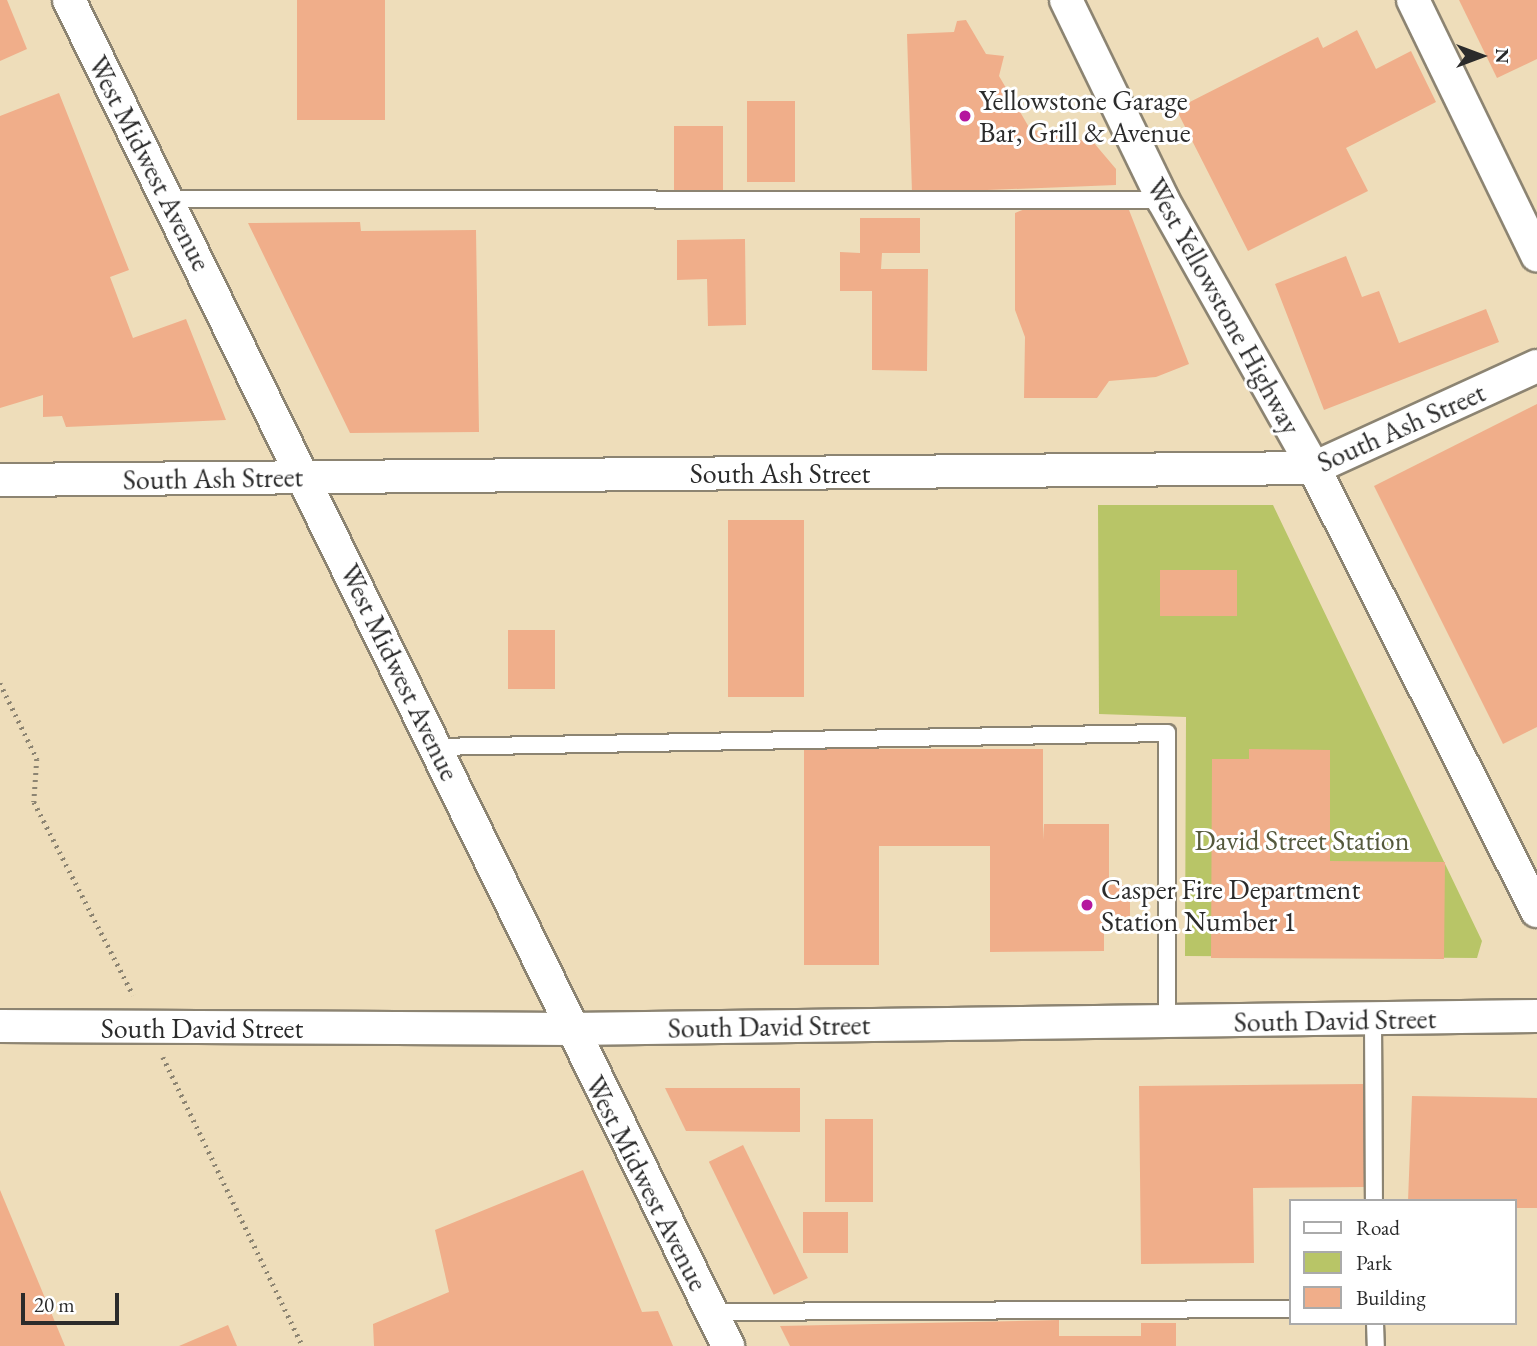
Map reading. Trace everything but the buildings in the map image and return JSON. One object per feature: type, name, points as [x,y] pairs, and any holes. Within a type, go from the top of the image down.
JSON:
[{"type":"street","name":"West Midwest Avenue","points":[[69,0],[306,477],[570,1029],[728,1346]]},
{"type":"street","name":"West Yellowstone Highway","points":[[1066,0],[1163,200],[1314,468],[1537,911]]},
{"type":"street","points":[[1413,0],[1537,255]]},
{"type":"street","name":"South Ash Street","points":[[0,480],[1314,468],[1537,366]]},
{"type":"street","name":"South David Street","points":[[0,1026],[570,1029],[1537,1016]]},
{"type":"lane","points":[[168,199],[1163,200]]},
{"type":"lane","points":[[435,747],[1167,733],[1167,1022]]},
{"type":"lane","points":[[1373,1020],[1374,1199]]},
{"type":"lane","points":[[711,1312],[1288,1309]]},
{"type":"lane","points":[[1375,1325],[1376,1346]]},
{"type":"green space","name":"David Street Station","points":[[1098,505],[1273,505],[1482,941],[1477,958],[1185,956],[1186,717],[1099,714]]},
{"type":"place","name":"Yellowstone Garage Bar, Grill & Avenue","points":[[965,116]]},
{"type":"place","name":"Casper Fire Department Station Number 1","points":[[1087,905]]}]
